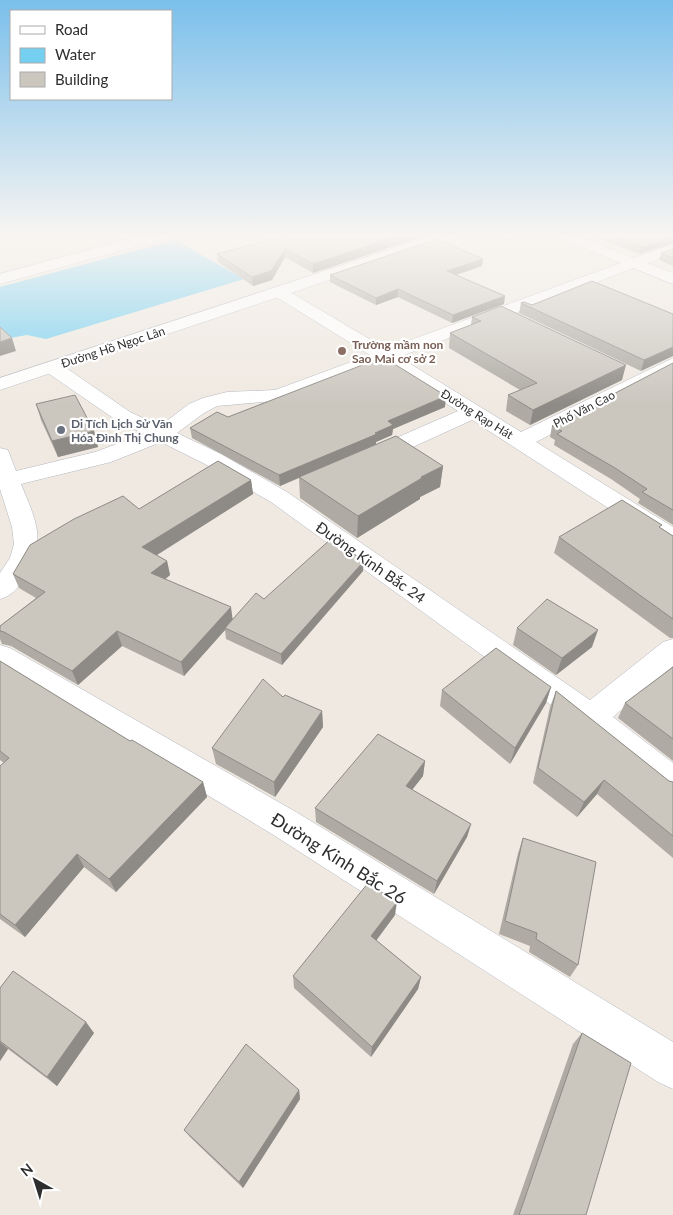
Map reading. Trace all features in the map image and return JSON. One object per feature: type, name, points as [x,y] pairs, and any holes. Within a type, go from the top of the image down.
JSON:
[{"type":"street","name":"Đường Hồ Ngọc Lân","points":[[0,384],[283,291]]},
{"type":"street","points":[[7,480],[120,452],[160,435],[207,403],[235,396],[262,398],[278,396],[558,291]]},
{"type":"street","name":"Đường Rạp Hát","points":[[279,292],[385,356],[673,538]]},
{"type":"street","points":[[499,313],[526,326]]},
{"type":"street","name":"Phố Văn Cao","points":[[521,441],[632,376],[673,364]]},
{"type":"street","name":"Đường Kinh Bắc 24","points":[[52,367],[123,416],[213,459],[279,497],[590,718],[673,783]]},
{"type":"street","points":[[350,466],[473,412]]},
{"type":"street","points":[[0,456],[26,538],[24,553],[17,570],[0,590]]},
{"type":"street","points":[[279,497],[305,486]]},
{"type":"street","points":[[590,718],[673,650]]},
{"type":"street","name":"Đường Kinh Bắc 26","points":[[0,656],[284,823],[672,1063]]},
{"type":"water","points":[[0,291],[205,291],[46,339],[27,335],[10,338],[0,331]]},
{"type":"building","points":[[361,291],[394,291],[376,298]]},
{"type":"building","points":[[402,291],[493,291],[505,296],[453,315]]},
{"type":"building","points":[[568,291],[616,291],[673,314],[673,347],[644,360],[521,303],[524,302],[532,305]]},
{"type":"building","points":[[501,306],[626,365],[533,410],[508,395],[537,383],[450,333],[481,321],[472,317]]},
{"type":"building","points":[[0,327],[12,338],[0,342]]},
{"type":"building","points":[[383,357],[446,396],[388,421],[393,425],[375,433],[377,434],[279,475],[190,428],[217,412],[228,417]]},
{"type":"building","points":[[673,363],[673,510],[642,492],[647,489],[615,468],[557,434],[562,431],[552,426]]},
{"type":"building","points":[[75,395],[94,431],[52,441],[36,404]]},
{"type":"building","points":[[396,436],[443,466],[421,477],[358,516],[299,477]]},
{"type":"building","points":[[218,461],[251,480],[142,547],[167,561],[151,573],[231,607],[181,662],[117,631],[72,671],[0,631],[0,626],[45,592],[13,574],[30,545],[74,519],[123,496],[139,509]]},
{"type":"building","points":[[622,500],[662,525],[659,527],[673,536],[673,619],[559,537]]},
{"type":"building","points":[[332,538],[364,561],[281,654],[225,628],[256,593],[264,599]]},
{"type":"building","points":[[547,599],[598,630],[562,658],[517,628]]},
{"type":"building","points":[[496,648],[551,687],[515,748],[442,690]]},
{"type":"building","points":[[0,661],[130,741],[132,740],[203,782],[109,879],[77,854],[15,925],[0,914],[0,766],[9,758],[0,751]]},
{"type":"building","points":[[673,667],[673,739],[625,703]]},
{"type":"building","points":[[263,679],[283,697],[285,695],[322,711],[274,782],[212,748]]},
{"type":"building","points":[[556,691],[669,781],[673,782],[673,836],[604,780],[584,802],[538,768]]},
{"type":"building","points":[[378,734],[425,761],[406,786],[471,824],[437,881],[315,808]]},
{"type":"building","points":[[523,838],[596,862],[578,965],[536,939],[537,933],[505,921]]},
{"type":"building","points":[[368,883],[397,902],[371,936],[421,977],[372,1047],[293,976]]},
{"type":"building","points":[[13,971],[86,1022],[47,1077],[0,1041],[0,988]]},
{"type":"building","points":[[582,1033],[631,1063],[586,1215],[519,1215]]},
{"type":"building","points":[[246,1044],[299,1090],[239,1182],[184,1130]]},
{"type":"place","name":"Trường mầm non Sao Mai cơ sở 2","points":[[342,351]]},
{"type":"place","name":"Di Tích Lịch Sử Văn Hóa Đình Thị Chung","points":[[61,430]]}]
